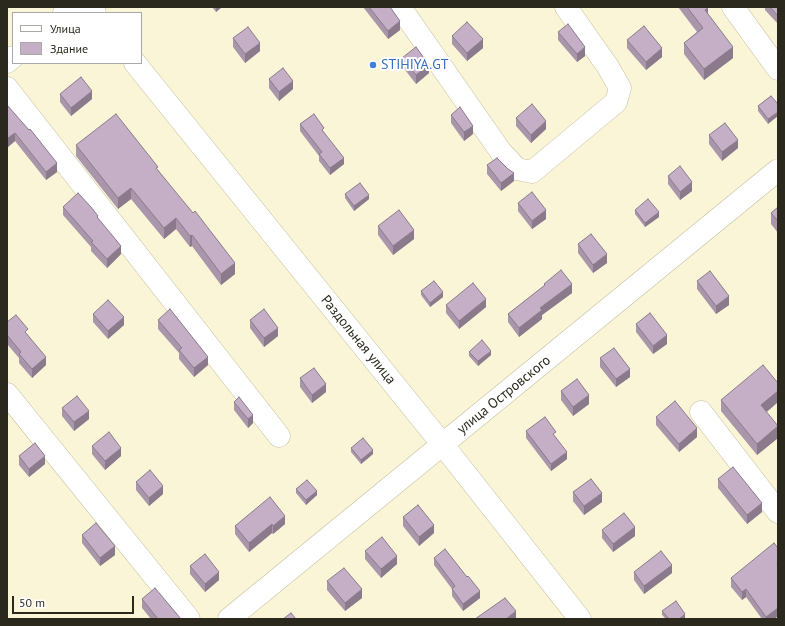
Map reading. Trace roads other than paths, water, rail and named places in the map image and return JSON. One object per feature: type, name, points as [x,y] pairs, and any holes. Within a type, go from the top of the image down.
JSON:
[{"type":"street","points":[[400,7],[501,152],[517,169],[532,172],[616,102],[620,88],[608,67],[566,7]]},
{"type":"street","points":[[733,7],[778,69]]},
{"type":"street","name":"Раздольная улица","points":[[136,64],[580,619]]},
{"type":"street","points":[[7,88],[280,436]]},
{"type":"street","name":"улица Островского","points":[[229,619],[778,170]]},
{"type":"street","points":[[7,394],[189,619]]},
{"type":"street","points":[[701,412],[778,512]]},
{"type":"place","name":"STIHIYA.GT","points":[[373,65]]}]
